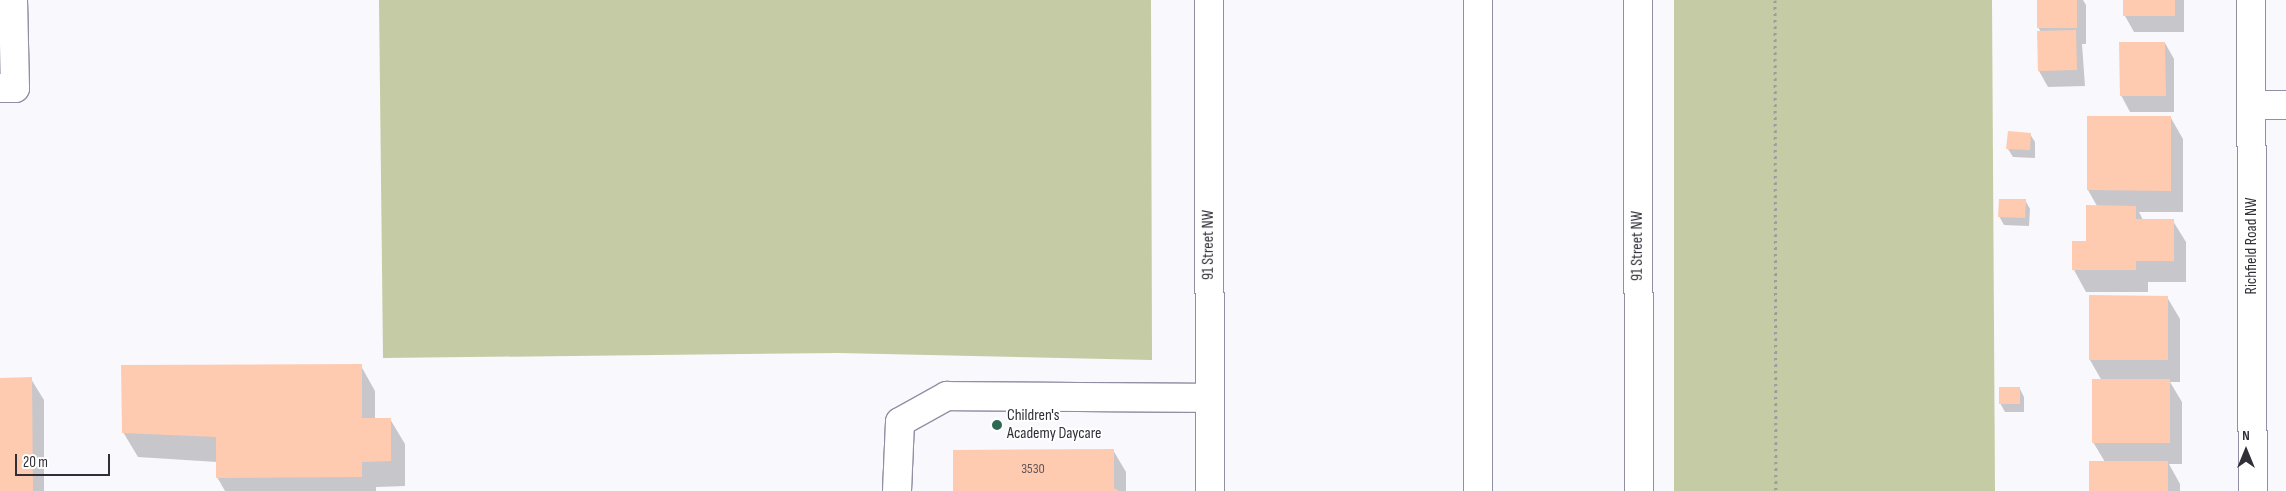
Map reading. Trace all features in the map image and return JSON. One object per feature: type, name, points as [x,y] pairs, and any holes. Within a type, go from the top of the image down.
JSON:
[{"type":"street","points":[[0,88],[15,88],[13,0]]},
{"type":"street","name":"91 Street NW","points":[[1209,0],[1210,491]]},
{"type":"street","points":[[1478,0],[1478,491]]},
{"type":"street","name":"91 Street NW","points":[[1638,0],[1639,491]]},
{"type":"street","name":"Richfield Road NW","points":[[2251,0],[2253,491]]},
{"type":"street","points":[[2251,105],[2286,105]]},
{"type":"street","points":[[897,491],[900,422],[946,396],[1210,398]]},
{"type":"path","points":[[1775,0],[1776,491]]},
{"type":"green space","points":[[379,0],[1151,0],[1152,360],[839,353],[383,358]]},
{"type":"green space","points":[[1674,0],[1992,0],[1995,491],[1674,491]]},
{"type":"building","points":[[2037,0],[2077,0],[2077,28],[2037,28]]},
{"type":"building","points":[[2123,0],[2175,0],[2175,16],[2123,16]]},
{"type":"building","points":[[2076,30],[2077,70],[2038,71],[2037,31]]},
{"type":"building","points":[[2119,42],[2165,42],[2166,96],[2120,96]]},
{"type":"building","points":[[2087,116],[2171,116],[2171,191],[2087,190]]},
{"type":"building","points":[[2008,131],[2031,133],[2030,150],[2006,149]]},
{"type":"building","points":[[1999,199],[2026,199],[2025,218],[1998,217]]},
{"type":"building","points":[[2086,205],[2136,206],[2136,219],[2174,219],[2174,261],[2136,261],[2136,270],[2072,270],[2072,241],[2086,241]]},
{"type":"building","points":[[2089,295],[2168,296],[2168,360],[2089,360]]},
{"type":"building","points":[[362,364],[362,418],[391,418],[391,461],[362,462],[362,477],[216,478],[216,437],[122,433],[121,365]]},
{"type":"building","points":[[32,377],[33,491],[0,491],[0,378]]},
{"type":"building","points":[[2092,379],[2170,379],[2170,443],[2092,443]]},
{"type":"building","points":[[1999,387],[2020,387],[2020,404],[1999,404]]},
{"type":"building","points":[[1114,449],[1114,488],[1119,491],[953,491],[953,450]]},
{"type":"building","points":[[2089,461],[2168,461],[2168,491],[2089,491]]},
{"type":"place","name":"Children's Academy Daycare","points":[[997,425]]}]
